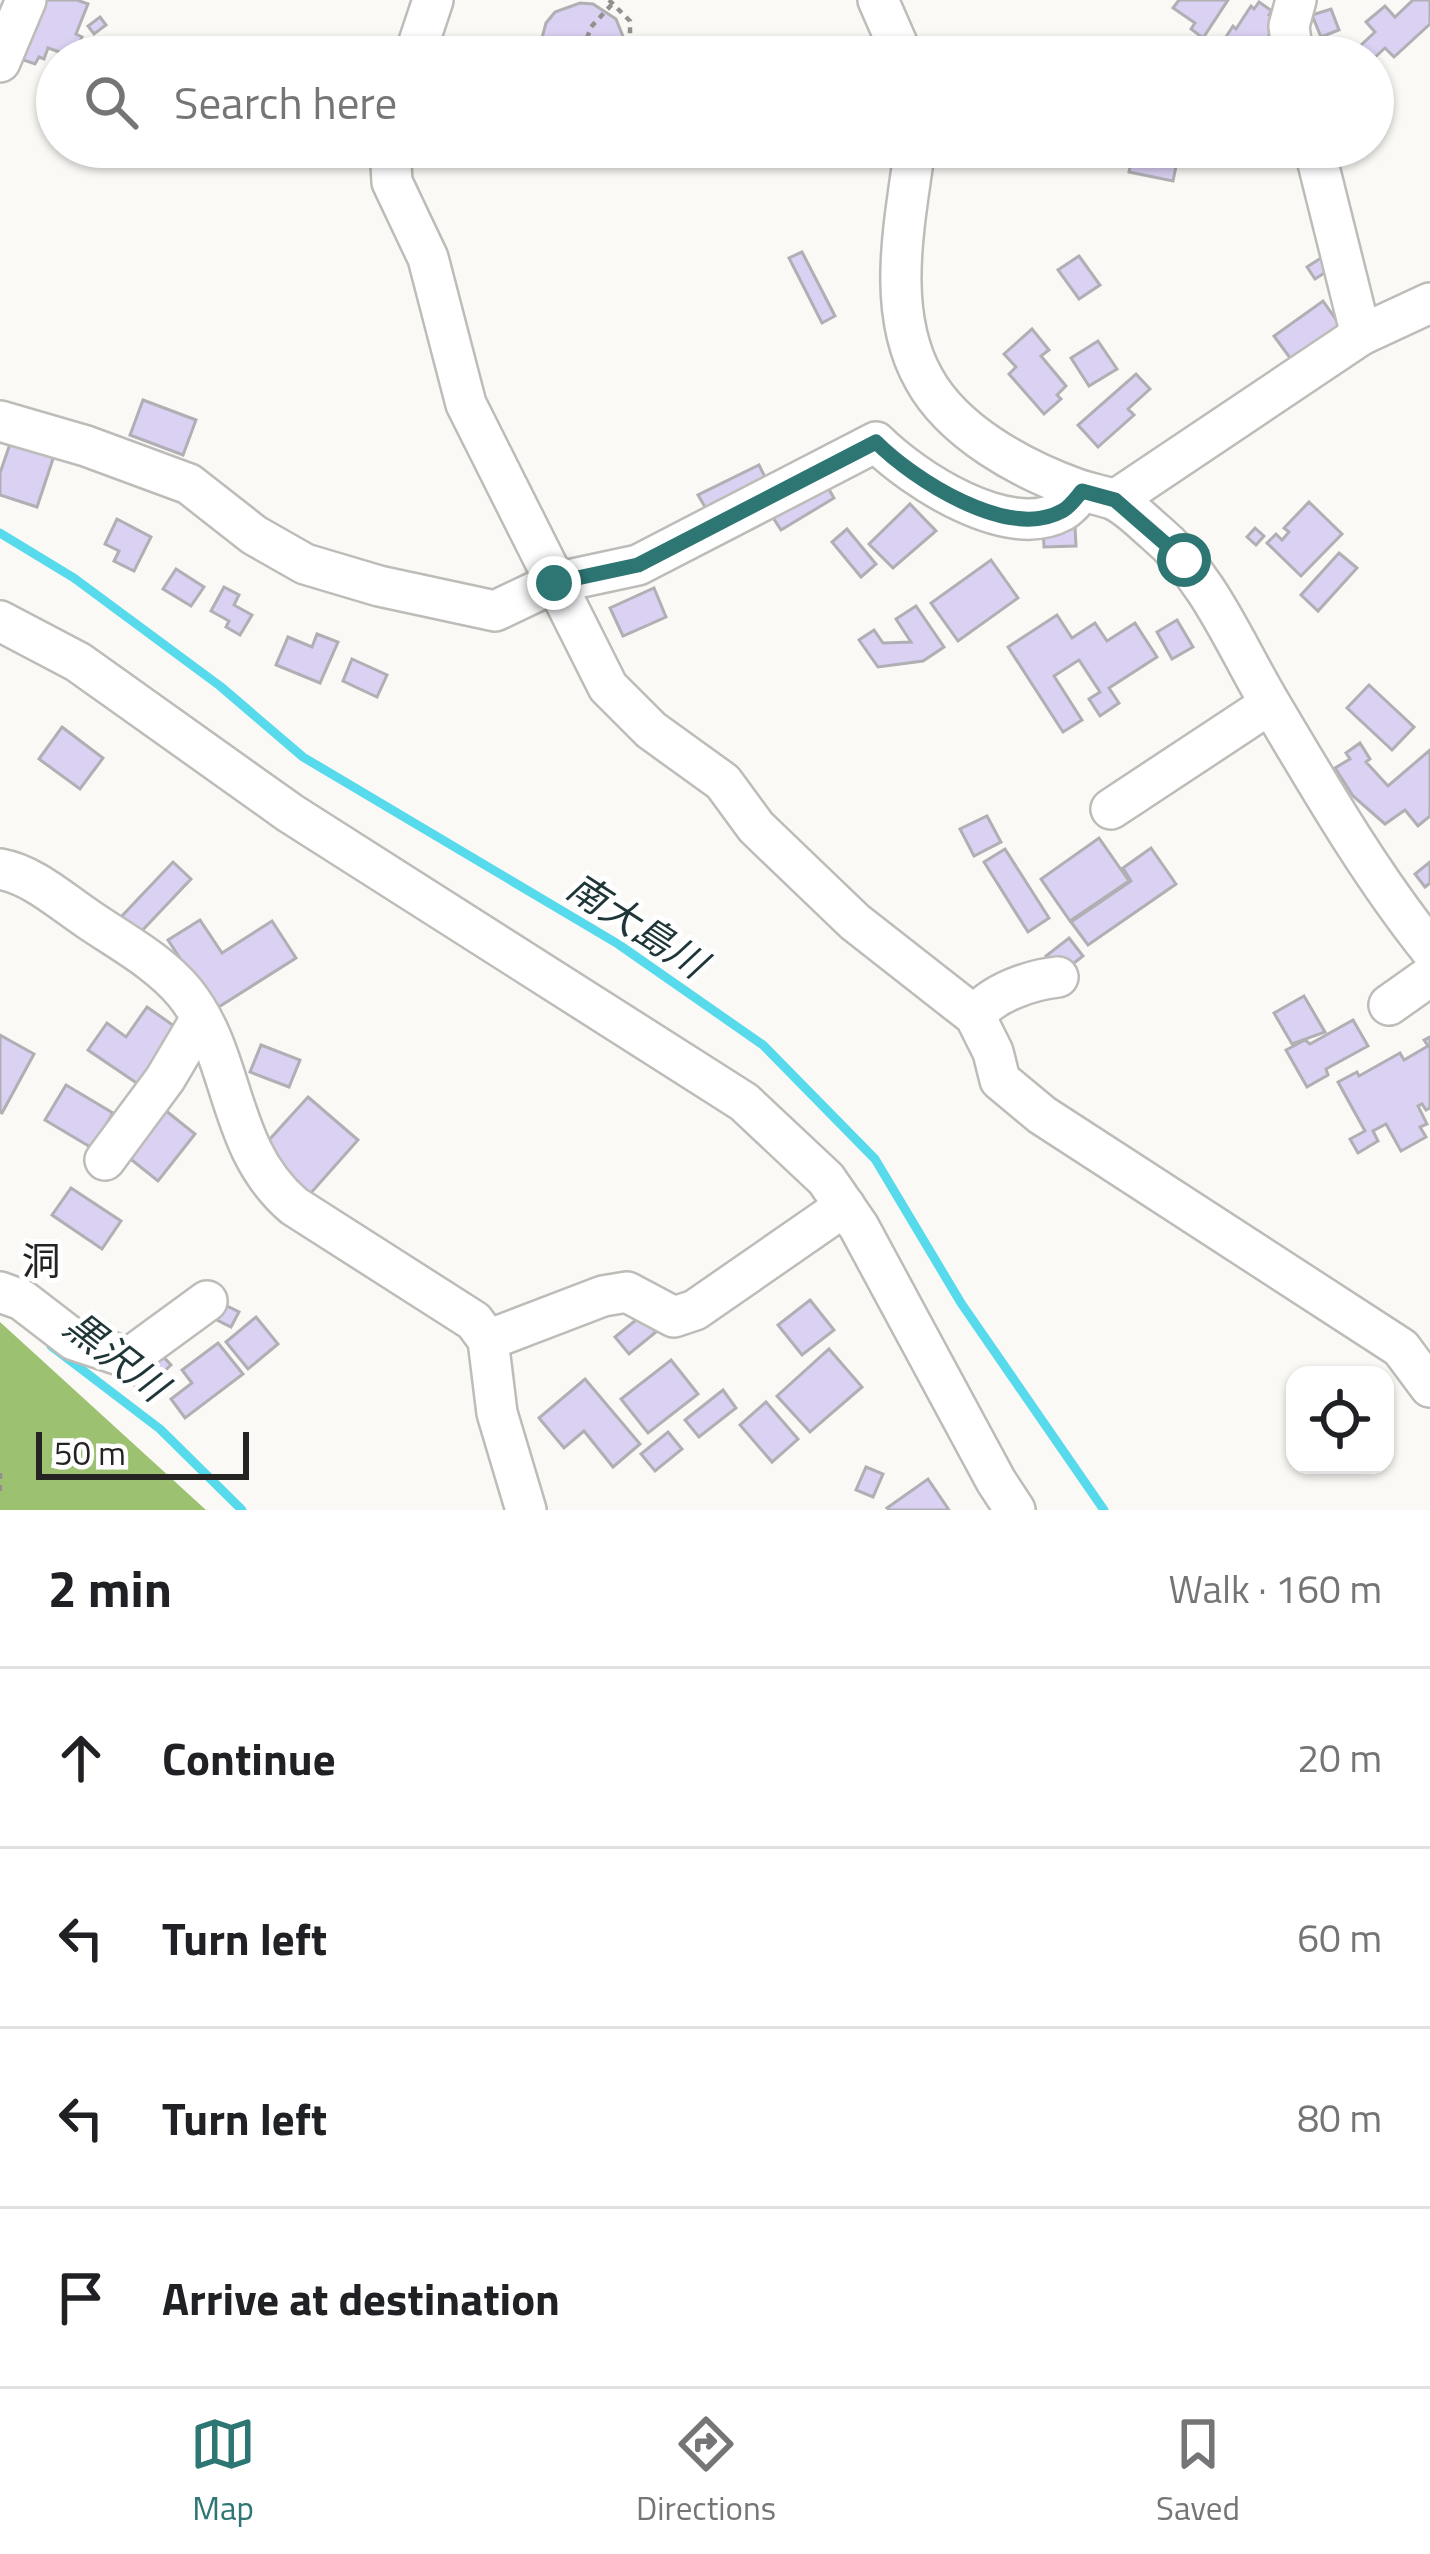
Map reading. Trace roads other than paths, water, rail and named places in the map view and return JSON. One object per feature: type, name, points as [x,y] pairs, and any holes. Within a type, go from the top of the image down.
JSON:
[{"type":"street","points":[[0,62],[26,0]]},
{"type":"street","points":[[421,36],[433,0]]},
{"type":"street","points":[[878,0],[893,36]]},
{"type":"street","points":[[1291,36],[1296,0]]},
{"type":"street","points":[[391,168],[392,182],[428,258],[466,404],[608,687],[651,730],[723,782],[756,827],[855,922],[975,1016],[993,1052],[1000,1081],[1042,1115],[1401,1348],[1430,1388]]},
{"type":"street","points":[[912,168],[901,303],[914,360],[926,385],[948,412],[986,444],[1099,496],[1184,560],[1238,640],[1270,704],[1391,901],[1423,925]]},
{"type":"street","points":[[1319,168],[1361,335]]},
{"type":"street","points":[[0,421],[189,484],[254,536],[304,564],[379,586],[495,610],[554,583],[638,565],[876,442],[927,484],[972,506],[1016,518],[1039,519],[1065,511],[1099,496],[1361,335],[1430,303]]},
{"type":"street","points":[[0,621],[78,662],[290,813],[744,1102],[814,1167],[845,1206],[1016,1510]]},
{"type":"street","points":[[1111,809],[1270,704]]},
{"type":"street","points":[[0,868],[30,880],[144,957],[184,992],[200,1020],[252,1157],[270,1186],[474,1321],[488,1340],[497,1413],[526,1510]]},
{"type":"street","points":[[1389,1005],[1430,976]]},
{"type":"street","points":[[975,1016],[983,1005],[999,997],[1040,979],[1058,977]]},
{"type":"street","points":[[105,1160],[200,1020]]},
{"type":"street","points":[[488,1340],[603,1296],[627,1292],[674,1317],[695,1310],[845,1206]]},
{"type":"street","points":[[0,1292],[22,1300],[74,1340],[129,1358],[207,1301]]},
{"type":"waterway","name":"南大島川","points":[[0,533],[74,578],[220,686],[303,757],[618,944],[763,1045],[875,1159],[961,1303],[1104,1510]]},
{"type":"waterway","name":"黒沢川","points":[[51,1346],[160,1429],[242,1510]]},
{"type":"district","name":"洞","points":[[41,1261]]}]
